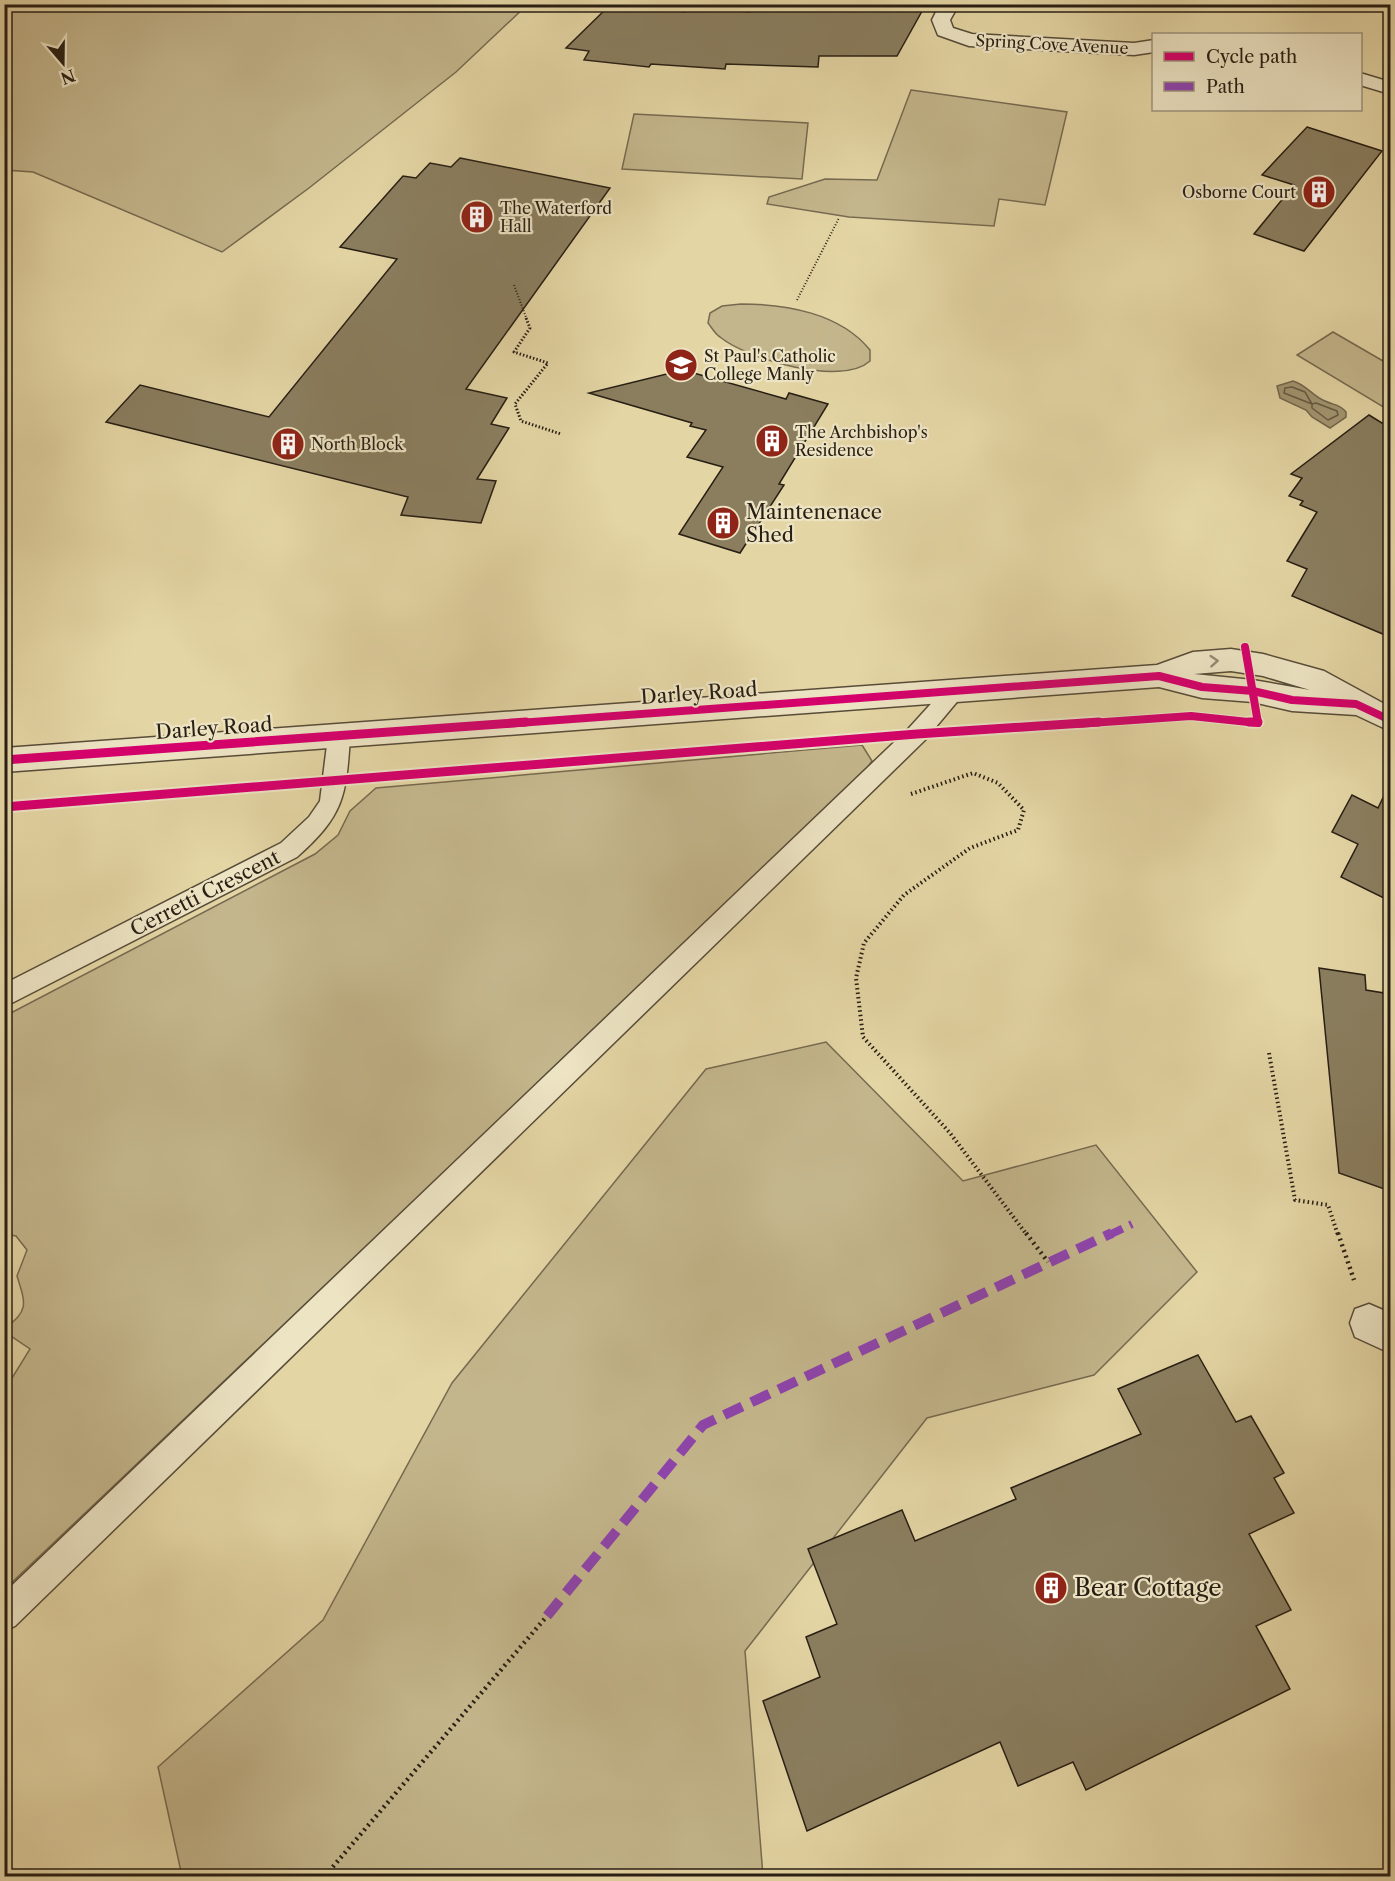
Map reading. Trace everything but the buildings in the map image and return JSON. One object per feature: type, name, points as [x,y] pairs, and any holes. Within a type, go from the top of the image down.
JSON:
[{"type":"street","name":"Spring Cove Avenue","points":[[950,4],[941,20],[945,31],[969,40],[1134,49],[1152,46]]},
{"type":"street","points":[[1362,80],[1390,88]]},
{"type":"street","name":"Darley Road","points":[[4,760],[1159,676],[1202,687],[1253,691],[1292,700],[1356,704],[1390,720]]},
{"type":"lane","points":[[4,1615],[917,734],[955,692]]},
{"type":"lane","name":"Cerretti Crescent","points":[[4,996],[289,850],[317,827],[332,805],[339,737]]},
{"type":"path","points":[[797,300],[839,218]]},
{"type":"path","points":[[514,285],[530,328],[514,352],[548,363],[515,404],[521,421],[561,434]]},
{"type":"path","points":[[856,793],[875,806],[974,774],[998,783],[1023,810],[1018,830],[970,848],[904,895],[864,943],[856,978],[863,1037],[950,1133],[1048,1262]]},
{"type":"path","points":[[1269,1053],[1295,1200],[1328,1205],[1380,1329]]},
{"type":"path","points":[[325,1876],[547,1616]]},
{"type":"shaded area","points":[[4,5],[527,5],[456,72],[309,188],[222,252],[33,172],[5,170]]},
{"type":"shaded area","points":[[911,90],[1067,112],[1045,205],[999,199],[994,226],[849,217],[767,204],[769,197],[825,179],[877,180]]},
{"type":"shaded area","points":[[634,114],[808,123],[802,179],[622,169]]},
{"type":"shaded area","points":[[741,304],[794,309],[828,319],[858,337],[870,350],[870,361],[856,368],[817,371],[794,367],[751,354],[718,336],[708,323],[710,313],[722,306]]},
{"type":"shaded area","points":[[1333,332],[1390,365],[1390,411],[1297,355]]},
{"type":"shaded area","points":[[862,745],[872,761],[861,777],[5,1589],[4,1391],[30,1349],[5,1332],[5,1328],[22,1311],[23,1299],[17,1276],[27,1250],[16,1236],[5,1234],[5,1016],[315,854],[338,835],[350,811],[376,788]]},
{"type":"shaded area","points":[[826,1042],[963,1181],[1096,1145],[1197,1272],[1094,1375],[927,1418],[745,1651],[763,1876],[182,1876],[158,1767],[323,1620],[452,1383],[706,1069]]},
{"type":"water","points":[[1293,381],[1320,399],[1341,407],[1346,412],[1346,417],[1330,428],[1312,417],[1306,410],[1280,398],[1277,386]]},
{"type":"marked path","points":[[547,1616],[703,1425],[1132,1224]]},
{"type":"cycle path","points":[[4,807],[917,734],[1191,716],[1258,723],[1245,647]]},
{"type":"cycle path","points":[[4,760],[1159,676],[1202,687],[1253,691],[1292,700],[1356,704],[1390,720]]},
{"type":"place","name":"Osborne Court","points":[[1319,192]]},
{"type":"place","name":"The Waterford Hall","points":[[477,217]]},
{"type":"place","name":"St Paul's Catholic College Manly","points":[[681,365]]},
{"type":"place","name":"The Archbishop's Residence","points":[[772,441]]},
{"type":"place","name":"North Block","points":[[288,444]]},
{"type":"place","name":"Maintenenace Shed","points":[[723,523]]},
{"type":"place","name":"Bear Cottage","points":[[1051,1588]]}]
